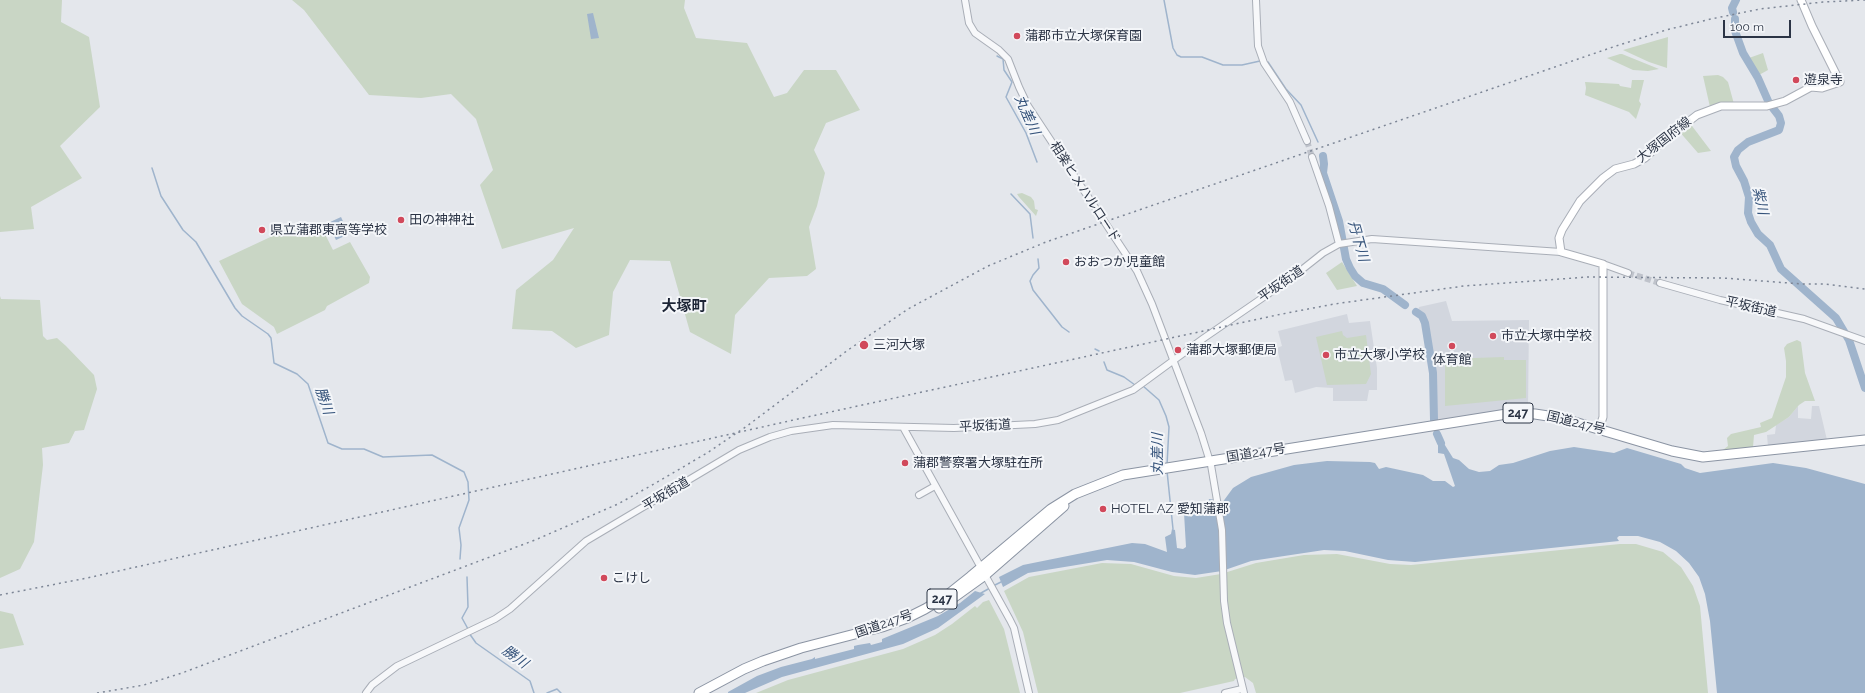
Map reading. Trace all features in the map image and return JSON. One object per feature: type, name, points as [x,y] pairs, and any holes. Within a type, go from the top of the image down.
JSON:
[{"type":"highway","name":"国道247号","points":[[710,693],[767,665],[884,631],[931,612],[951,600],[985,575],[1060,509],[1072,501],[1089,492],[1122,480],[1166,470],[1513,413],[1554,416],[1672,451],[1703,457],[1865,440]]},
{"type":"highway","name":"国道247号","points":[[1210,463],[1513,418],[1532,418],[1559,422],[1666,454],[1703,462],[1865,445]]},
{"type":"highway","name":"国道247号","points":[[699,693],[744,669],[763,661],[801,648],[907,618],[985,575]]},
{"type":"main road","name":"大塚国府線","points":[[1561,252],[1560,235],[1584,196],[1611,172],[1645,158],[1662,142],[1697,115],[1721,106],[1771,105],[1785,101],[1811,87],[1822,88],[1840,82],[1812,26],[1801,0]]},
{"type":"main road","name":"平坂街道","points":[[1561,252],[1603,264]]},
{"type":"main road","points":[[1599,429],[1603,416],[1603,264]]},
{"type":"street","name":"相楽ヒメハルロード","points":[[965,0],[969,23],[975,33],[999,50],[1008,59],[1018,87],[1034,115],[1137,271],[1152,304],[1201,433],[1210,463],[1222,530],[1224,601],[1227,623],[1243,691]]},
{"type":"street","points":[[1256,0],[1258,46],[1264,63],[1290,102],[1307,141]]},
{"type":"street","points":[[1312,157],[1342,243]]},
{"type":"street","name":"平坂街道","points":[[366,693],[372,685],[393,668],[495,619],[510,609],[586,541],[750,444],[790,431],[833,424],[954,428],[1047,423],[1133,390],[1204,338],[1290,279],[1323,253],[1342,243],[1372,239],[1561,252]]},
{"type":"street","name":"平坂街道","points":[[1603,264],[1628,273]]},
{"type":"street","name":"平坂街道","points":[[1660,283],[1720,300],[1804,319],[1865,341]]},
{"type":"street","points":[[903,427],[1014,628],[1029,693]]},
{"type":"street","points":[[919,495],[935,486]]},
{"type":"street","points":[[1225,693],[1243,691]]},
{"type":"shaded area","points":[[1446,301],[1452,321],[1529,320],[1528,410],[1439,421],[1435,418],[1435,374],[1426,319],[1418,310],[1419,307]]},
{"type":"shaded area","points":[[1347,314],[1349,323],[1370,321],[1377,368],[1377,390],[1369,390],[1367,401],[1333,401],[1333,388],[1316,387],[1295,393],[1292,380],[1285,381],[1277,348],[1282,346],[1278,331]]},
{"type":"shaded area","points":[[1798,406],[1798,418],[1811,419],[1812,406],[1819,406],[1827,440],[1768,447],[1767,435],[1775,434],[1776,425],[1789,417]]},
{"type":"green space","points":[[0,0],[62,0],[61,22],[89,37],[100,107],[60,146],[82,178],[31,207],[34,229],[0,232]]},
{"type":"green space","points":[[292,0],[685,0],[684,8],[696,38],[747,43],[774,97],[787,93],[804,70],[836,70],[860,110],[826,123],[814,150],[825,173],[817,206],[809,227],[816,269],[807,276],[769,278],[735,315],[731,354],[690,332],[670,261],[630,260],[613,292],[609,335],[576,348],[552,331],[512,329],[516,290],[553,260],[574,228],[502,249],[480,185],[493,170],[476,119],[451,94],[421,98],[369,95],[304,10]]},
{"type":"green space","points":[[1668,37],[1667,68],[1649,62],[1623,50]]},
{"type":"green space","points":[[1763,53],[1768,70],[1759,75],[1749,58]]},
{"type":"green space","points":[[1620,54],[1659,69],[1648,71],[1633,70],[1607,58]]},
{"type":"green space","points":[[1718,75],[1723,77],[1728,82],[1734,104],[1710,107],[1703,76]]},
{"type":"green space","points":[[1632,80],[1644,80],[1639,101],[1641,104],[1636,119],[1629,112],[1585,95],[1585,82],[1619,84],[1620,86],[1631,88]]},
{"type":"green space","points":[[1689,122],[1711,151],[1698,153],[1678,130]]},
{"type":"green space","points":[[1022,193],[1031,197],[1034,201],[1035,209],[1038,210],[1036,216],[1017,194]]},
{"type":"green space","points":[[319,222],[333,250],[350,242],[370,277],[369,283],[327,306],[325,310],[277,334],[274,327],[242,304],[219,261],[294,226]]},
{"type":"green space","points":[[1342,262],[1357,286],[1337,290],[1326,273]]},
{"type":"green space","points":[[0,296],[1,299],[40,300],[43,336],[47,340],[57,338],[66,346],[94,375],[97,389],[84,430],[75,431],[69,443],[42,448],[43,465],[34,542],[20,569],[0,578]]},
{"type":"green space","points":[[1342,331],[1343,335],[1347,338],[1366,335],[1371,374],[1366,384],[1327,385],[1316,337]]},
{"type":"green space","points":[[1797,340],[1801,342],[1805,373],[1815,401],[1805,401],[1799,405],[1789,417],[1766,432],[1754,435],[1753,447],[1723,452],[1723,450],[1728,446],[1727,438],[1731,434],[1761,427],[1760,423],[1772,418],[1786,377],[1784,348],[1787,344]]},
{"type":"green space","points":[[1504,357],[1504,360],[1526,360],[1526,398],[1445,406],[1445,359]]},
{"type":"green space","points":[[1620,544],[1636,544],[1663,552],[1681,567],[1693,586],[1700,606],[1708,693],[1256,693],[1253,683],[1245,677],[1235,679],[1234,681],[1180,693],[1038,693],[1023,632],[1004,591],[1029,577],[1102,563],[1131,564],[1174,576],[1196,578],[1221,574],[1256,563],[1304,555],[1337,554],[1390,564],[1411,565]]},
{"type":"green space","points":[[989,600],[1004,629],[1020,693],[756,693],[788,680],[903,649],[935,635],[975,606],[977,608],[983,602]]},
{"type":"green space","points":[[0,611],[13,614],[24,645],[0,649]]},
{"type":"water","points":[[593,13],[599,38],[591,39],[587,14]]},
{"type":"water","points":[[341,217],[349,234],[336,240],[328,223]]},
{"type":"water","points":[[1443,442],[1453,458],[1459,460],[1469,469],[1479,472],[1490,471],[1499,465],[1513,463],[1550,451],[1574,447],[1614,453],[1627,448],[1681,464],[1685,468],[1700,473],[1773,463],[1806,468],[1865,484],[1865,693],[1717,693],[1710,621],[1705,594],[1699,577],[1689,563],[1676,551],[1660,542],[1638,536],[1619,536],[1617,538],[1619,541],[1415,562],[1388,560],[1345,551],[1324,550],[1251,561],[1222,571],[1195,575],[1172,572],[1134,562],[1107,560],[1028,573],[1003,587],[999,577],[1023,565],[1132,543],[1145,544],[1167,552],[1165,537],[1171,534],[1172,529],[1175,530],[1177,548],[1183,549],[1186,547],[1184,513],[1208,503],[1209,499],[1217,500],[1222,503],[1233,488],[1251,477],[1294,465],[1327,461],[1370,462],[1375,463],[1379,469],[1386,467],[1423,475],[1433,481],[1445,481],[1453,487],[1455,486],[1444,454],[1438,453],[1438,444]]},
{"type":"water","points":[[975,591],[985,594],[938,628],[903,644],[782,677],[745,693],[728,693],[757,676],[781,667],[815,657],[815,659],[854,649],[854,646],[858,645],[870,643],[871,645],[882,642],[882,639],[938,616],[960,603]]},
{"type":"waterway","name":"丹下川","points":[[1164,0],[1173,48],[1177,55],[1181,57],[1202,57],[1223,65],[1242,65],[1260,61]]},
{"type":"waterway","name":"紫川","points":[[1733,12],[1732,8],[1736,0]]},
{"type":"waterway","name":"紫川","points":[[1735,19],[1735,31],[1743,53],[1758,78],[1769,103],[1779,116],[1781,123],[1779,130],[1748,142],[1738,150],[1734,157],[1736,166],[1744,181],[1749,197],[1748,213],[1751,222],[1758,234],[1770,245],[1781,269],[1836,318],[1849,340],[1865,388]]},
{"type":"waterway","name":"丸差川","points":[[997,56],[1003,59],[1004,70],[1012,82],[1006,97],[1026,133],[1037,162]]},
{"type":"waterway","name":"丹下川","points":[[1268,62],[1286,89],[1301,105],[1318,142]]},
{"type":"waterway","name":"丹下川","points":[[1323,156],[1323,173],[1339,221],[1346,259],[1350,268],[1355,276],[1363,283],[1383,289],[1405,305]]},
{"type":"waterway","name":"勝川","points":[[152,168],[161,196],[183,230],[196,242],[235,308],[242,316],[268,334],[271,338],[274,363],[297,374],[308,384],[328,443],[342,449],[364,449],[383,457],[432,455],[464,472],[468,482],[469,500],[459,528],[461,545],[460,559]]},
{"type":"waterway","name":"丸差川","points":[[1011,194],[1030,214],[1033,238]]},
{"type":"waterway","name":"丸差川","points":[[1038,259],[1039,268],[1030,281],[1033,290],[1062,327],[1069,332]]},
{"type":"waterway","name":"丹下川","points":[[1416,312],[1422,316],[1425,323],[1433,373],[1434,420]]},
{"type":"waterway","name":"丸差川","points":[[1095,349],[1099,351]]},
{"type":"waterway","name":"丸差川","points":[[1104,362],[1107,370],[1124,377],[1135,385]]},
{"type":"waterway","name":"丸差川","points":[[1143,386],[1159,400],[1166,416],[1169,427],[1167,465]]},
{"type":"waterway","name":"丹下川","points":[[1437,434],[1441,443]]},
{"type":"waterway","name":"丸差川","points":[[1167,471],[1173,529]]},
{"type":"waterway","name":"勝川","points":[[467,577],[468,607],[462,618],[468,629]]},
{"type":"waterway","points":[[993,586],[1001,582]]},
{"type":"waterway","points":[[981,593],[990,588]]},
{"type":"waterway","name":"勝川","points":[[469,633],[476,643],[530,681],[534,693]]},
{"type":"waterway","name":"勝川","points":[[547,693],[557,689],[561,693]]},
{"type":"tunnel","points":[[1307,141],[1312,157]]},
{"type":"tunnel","points":[[1628,273],[1660,283]]},
{"type":"railway","points":[[97,693],[144,685],[182,673],[535,540],[618,504],[707,453],[747,426],[848,350],[908,309],[988,266],[1046,242],[1666,30],[1760,9],[1823,2],[1865,0]]},
{"type":"railway","points":[[0,595],[87,578],[798,419],[1277,315],[1334,304],[1464,286],[1588,277],[1723,278],[1802,284],[1824,284],[1865,289]]},
{"type":"place","name":"蒲郡市立大塚保育園","points":[[1017,36]]},
{"type":"place","name":"遊泉寺","points":[[1796,80]]},
{"type":"place","name":"田の神神社","points":[[401,220]]},
{"type":"place","name":"県立蒲郡東高等学校","points":[[262,230]]},
{"type":"place","name":"おおつか児童館","points":[[1066,262]]},
{"type":"place","name":"市立大塚中学校","points":[[1493,336]]},
{"type":"place","name":"三河大塚","points":[[864,345]]},
{"type":"place","name":"体育館","points":[[1452,346]]},
{"type":"place","name":"蒲郡大塚郵便局","points":[[1178,350]]},
{"type":"place","name":"市立大塚小学校","points":[[1326,355]]},
{"type":"place","name":"蒲郡警察署大塚駐在所","points":[[905,463]]},
{"type":"place","name":"HOTEL AZ 愛知蒲郡","points":[[1103,509]]},
{"type":"place","name":"こけし","points":[[604,578]]},
{"type":"district","name":"大塚町","points":[[684,306]]}]
